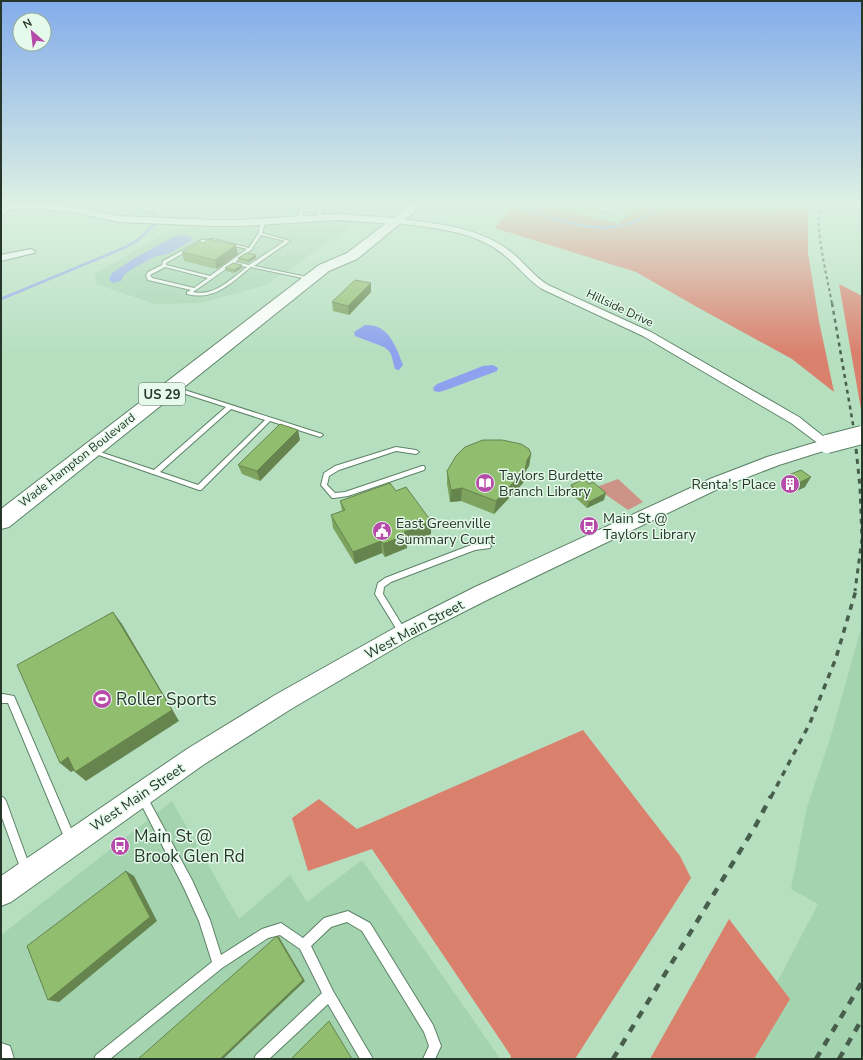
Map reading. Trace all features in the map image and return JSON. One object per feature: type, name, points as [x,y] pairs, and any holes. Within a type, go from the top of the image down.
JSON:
[{"type":"main road","name":"Wade Hampton Boulevard","points":[[324,268],[331,254]]},
{"type":"main road","name":"Wade Hampton Boulevard","points":[[1,521],[324,268],[354,254]]},
{"type":"street","points":[[1,258],[16,254]]},
{"type":"street","name":"Hillside Drive","points":[[509,254],[531,278],[540,284],[647,334],[795,420],[827,444]]},
{"type":"street","name":"West Main Street","points":[[1,892],[196,757],[283,702],[403,633],[482,593],[716,483],[773,461],[862,435]]},
{"type":"street","points":[[1,1055],[2,1059]]},
{"type":"lane","points":[[164,266],[164,262],[178,254]]},
{"type":"lane","points":[[242,254],[190,293],[205,295],[222,288],[268,254]]},
{"type":"lane","points":[[231,262],[310,279]]},
{"type":"lane","points":[[194,289],[150,279],[148,275],[164,266],[211,277]]},
{"type":"lane","points":[[170,388],[320,435]]},
{"type":"lane","points":[[154,473],[230,407]]},
{"type":"lane","points":[[90,451],[199,488],[269,419]]},
{"type":"lane","points":[[416,452],[396,449],[337,468],[326,475],[324,486],[334,496],[346,494],[422,468]]},
{"type":"lane","points":[[403,633],[379,594],[381,585],[388,580],[474,547],[487,546]]},
{"type":"lane","points":[[1,699],[11,699],[72,842]]},
{"type":"lane","points":[[142,794],[188,884],[204,920],[218,964]]},
{"type":"lane","points":[[1,801],[27,873]]},
{"type":"lane","points":[[304,946],[328,922],[348,916],[366,926],[429,1029],[435,1046],[429,1059]]},
{"type":"lane","points":[[100,1059],[218,964],[266,933],[281,929],[304,946],[329,995],[367,1059]]},
{"type":"lane","points":[[260,1059],[329,995]]},
{"type":"shaded area","points":[[129,254],[310,254],[266,285],[201,303],[155,304],[96,284],[95,274]]},
{"type":"shaded area","points":[[580,254],[808,254],[819,321],[834,392],[792,359],[636,272]]},
{"type":"shaded area","points":[[839,284],[862,296],[862,415]]},
{"type":"shaded area","points":[[618,479],[643,502],[628,510],[602,492],[599,486]]},
{"type":"shaded area","points":[[862,625],[862,1059],[737,1059],[818,904],[791,889],[807,807],[830,739]]},
{"type":"shaded area","points":[[583,730],[680,856],[691,878],[575,1059],[510,1059],[511,1056],[372,849],[308,871],[292,818],[319,799],[357,829]]},
{"type":"shaded area","points":[[172,801],[239,919],[290,875],[307,902],[362,860],[499,1057],[498,1059],[1,1059],[1,935]]},
{"type":"shaded area","points":[[729,919],[790,999],[754,1059],[650,1059]]},
{"type":"water","points":[[141,254],[165,254],[156,256],[132,269],[124,275],[121,281],[113,283],[109,280],[111,274]]},
{"type":"water","points":[[365,325],[373,325],[380,328],[390,337],[403,365],[399,370],[395,369],[391,354],[384,347],[355,336],[354,332]]},
{"type":"water","points":[[493,365],[498,368],[497,371],[446,390],[439,392],[434,391],[433,388],[437,384],[483,366]]},
{"type":"building","points":[[192,254],[223,254],[215,260]]},
{"type":"building","points":[[244,254],[256,255],[248,260],[238,258]]},
{"type":"building","points":[[233,263],[242,265],[234,270],[225,268]]},
{"type":"building","points":[[355,280],[371,283],[348,306],[332,302]]},
{"type":"building","points":[[280,424],[298,430],[257,471],[238,465]]},
{"type":"building","name":"Taylors Burdette Branch Library","points":[[483,440],[502,440],[521,444],[529,449],[531,454],[527,460],[525,470],[496,501],[462,488],[451,490],[447,471],[456,456],[465,447]]},
{"type":"building","points":[[801,470],[811,477],[796,484],[786,476]]},
{"type":"building","points":[[584,479],[589,484],[593,482],[606,493],[589,502],[571,485]]},
{"type":"building","name":"East Greenville Summary Court","points":[[390,483],[396,491],[406,487],[431,521],[404,532],[406,535],[383,544],[381,541],[353,552],[331,515],[345,510],[340,501]]},
{"type":"building","name":"Roller Sports","points":[[113,612],[172,710],[75,772],[68,757],[60,763],[17,665]]},
{"type":"building","points":[[126,871],[150,917],[48,1000],[27,946]]},
{"type":"building","points":[[277,936],[303,980],[220,1059],[138,1059]]},
{"type":"building","points":[[329,1021],[352,1059],[291,1059]]},
{"type":"waterway","points":[[1,299],[108,254]]},
{"type":"railway","points":[[823,254],[832,304]]},
{"type":"railway","points":[[832,303],[854,430]]},
{"type":"railway","points":[[854,429],[860,487],[862,539],[855,591]]},
{"type":"railway","points":[[771,797],[810,723],[836,658],[856,590]]},
{"type":"railway","points":[[613,1059],[756,825],[771,796]]},
{"type":"railway","points":[[816,1059],[862,982]]},
{"type":"railway","points":[[839,1059],[862,1019]]},
{"type":"place","name":"Taylors Burdette Branch Library","points":[[485,483]]},
{"type":"place","name":"Renta's Place","points":[[790,484]]},
{"type":"place","name":"Main St @ Taylors Library","points":[[589,526]]},
{"type":"place","name":"East Greenville Summary Court","points":[[382,531]]},
{"type":"place","name":"Roller Sports","points":[[102,699]]},
{"type":"place","name":"Main St @ Brook Glen Rd","points":[[120,846]]}]
